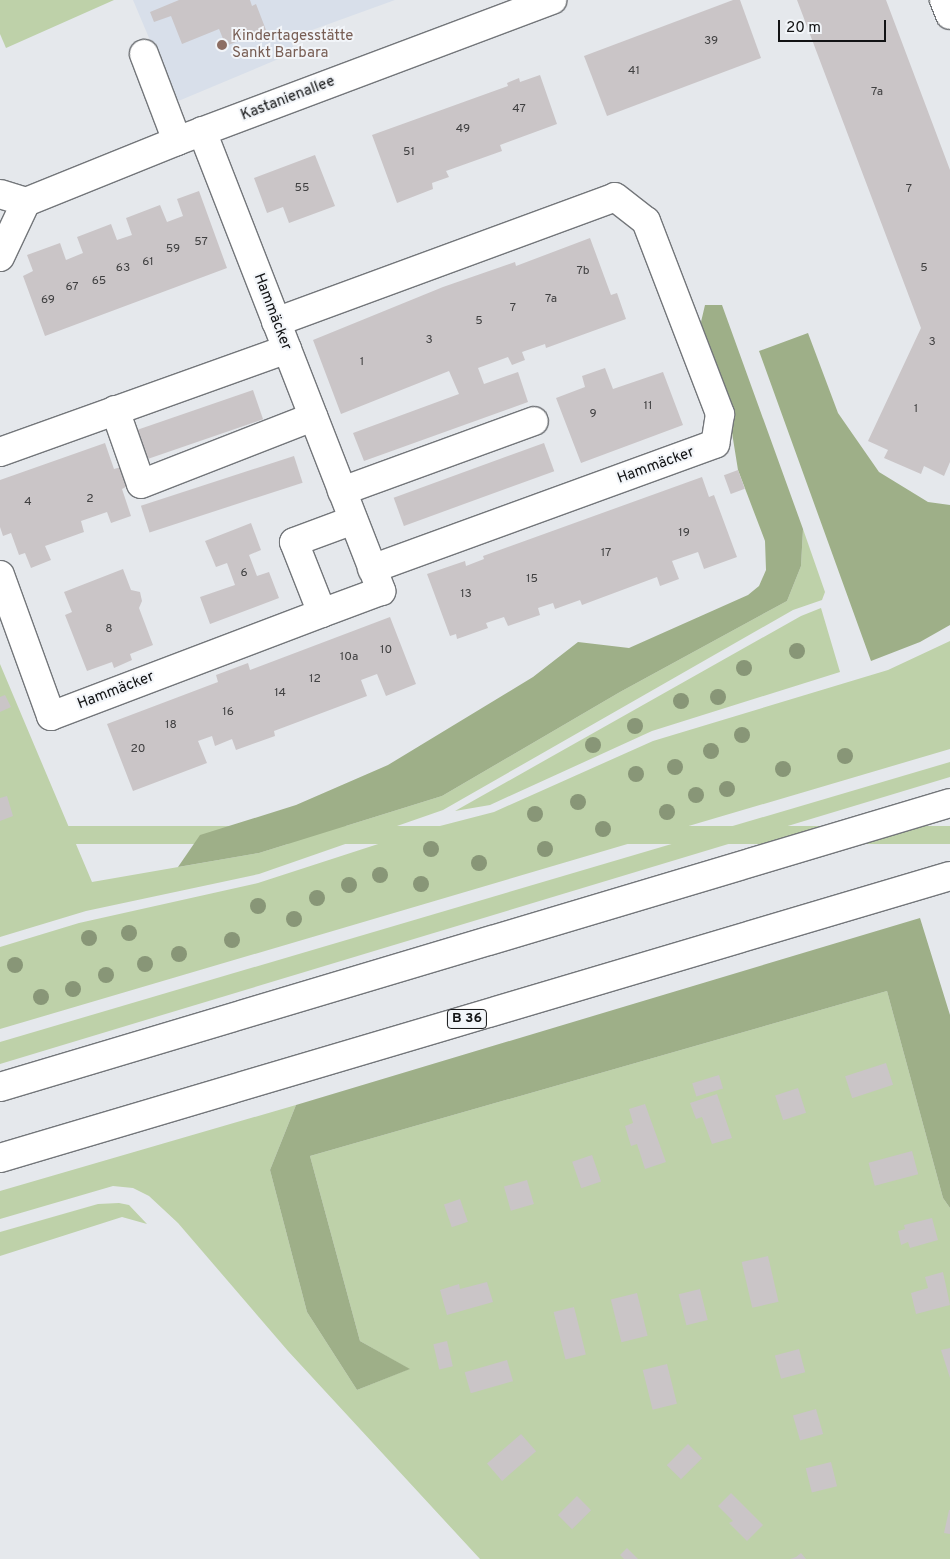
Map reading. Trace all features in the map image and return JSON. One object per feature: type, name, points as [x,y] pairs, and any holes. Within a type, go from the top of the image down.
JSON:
[{"type":"main road","name":"Kastanienallee","points":[[26,202],[516,7],[552,0]]},
{"type":"main road","points":[[944,0],[950,15]]},
{"type":"main road","points":[[144,54],[177,141]]},
{"type":"main road","name":"Hammäcker","points":[[0,575],[51,716],[381,591],[202,131]]},
{"type":"main road","points":[[0,194],[26,202],[0,256]]},
{"type":"main road","name":"Hammäcker","points":[[276,322],[615,197],[646,221],[720,414],[715,444],[372,568]]},
{"type":"main road","points":[[0,452],[287,349]]},
{"type":"main road","points":[[115,410],[141,484],[313,417]]},
{"type":"main road","points":[[342,491],[534,421]]},
{"type":"main road","points":[[322,613],[294,542],[353,520]]},
{"type":"main road","points":[[0,1087],[950,803]]},
{"type":"main road","name":"B 36","points":[[0,1158],[950,876]]},
{"type":"shaded area","name":"Kindertagesstätte Sankt Barbara","points":[[133,0],[395,0],[290,38],[295,52],[176,102]]},
{"type":"green space","points":[[0,0],[114,0],[6,48],[0,34]]},
{"type":"green space","points":[[705,305],[722,305],[803,529],[801,566],[787,601],[620,692],[442,796],[259,853],[178,867],[200,835],[296,805],[388,765],[533,677],[578,642],[629,648],[748,595],[759,586],[766,570],[765,541],[738,470],[728,408],[711,365],[701,322]]},
{"type":"green space","points":[[808,333],[838,413],[879,472],[928,502],[950,505],[950,625],[920,642],[871,661],[759,351]]},
{"type":"green space","points":[[803,529],[825,592],[822,600],[793,610],[443,810],[259,874],[86,911],[0,937],[0,664],[92,882],[259,853],[442,796],[620,692],[787,601],[801,566]]},
{"type":"green space","points":[[821,608],[840,672],[652,731],[490,805],[455,811],[801,616]]},
{"type":"green space","points":[[950,641],[950,749],[0,1029],[0,947],[79,923],[258,883],[409,834],[494,812],[653,741],[888,670]]},
{"type":"green space","points":[[950,762],[950,777],[0,1064],[0,1042]]},
{"type":"green space","points":[[0,826],[950,826],[950,844],[0,844]]},
{"type":"green space","points":[[920,918],[950,1015],[950,1208],[943,1198],[887,991],[310,1156],[360,1341],[410,1369],[357,1390],[307,1312],[270,1170],[296,1105]]},
{"type":"green space","points":[[887,991],[943,1198],[950,1208],[950,1559],[480,1559],[288,1351],[178,1223],[149,1196],[133,1188],[113,1186],[0,1219],[0,1191],[296,1105],[270,1170],[307,1312],[357,1390],[409,1369],[360,1341],[310,1156]]},
{"type":"green space","points":[[119,1203],[129,1205],[147,1224],[122,1217],[0,1256],[0,1232],[98,1204]]},
{"type":"building","points":[[179,0],[250,0],[252,6],[256,4],[266,30],[226,46],[219,29],[182,44],[171,16],[154,22],[150,12]]},
{"type":"building","points":[[733,0],[740,0],[761,58],[607,116],[584,56]]},
{"type":"building","points":[[797,0],[886,0],[950,170],[950,462],[944,476],[924,466],[921,474],[884,458],[888,450],[868,441],[921,328]]},
{"type":"building","points":[[540,75],[557,124],[500,145],[502,151],[446,171],[449,177],[432,183],[433,189],[397,203],[372,135],[508,86],[507,83],[519,78],[520,82]]},
{"type":"building","points":[[315,155],[335,206],[289,223],[283,207],[267,213],[254,178]]},
{"type":"building","points":[[199,191],[227,268],[45,336],[23,276],[33,271],[27,255],[60,243],[66,260],[83,253],[77,237],[111,224],[117,240],[132,235],[126,218],[160,205],[167,222],[183,216],[177,199]]},
{"type":"building","points":[[590,238],[611,295],[617,293],[626,319],[546,348],[545,344],[522,352],[525,360],[512,365],[508,357],[478,368],[484,384],[518,372],[528,402],[364,461],[353,433],[459,394],[449,371],[341,414],[313,340],[443,287],[515,262],[516,266]]},
{"type":"building","points":[[605,368],[613,389],[663,372],[683,425],[581,463],[556,398],[585,387],[582,376]]},
{"type":"building","points":[[253,390],[263,419],[141,461],[131,432]]},
{"type":"building","points":[[105,443],[114,469],[121,467],[128,486],[122,489],[131,516],[111,523],[107,512],[81,521],[84,532],[45,546],[51,560],[31,568],[25,553],[19,555],[11,533],[3,536],[0,527],[0,480]]},
{"type":"building","points":[[544,443],[554,471],[404,526],[394,498]]},
{"type":"building","points":[[294,456],[303,483],[150,532],[141,506]]},
{"type":"building","points":[[738,470],[745,489],[731,494],[724,475]]},
{"type":"building","points":[[702,477],[709,497],[714,495],[737,557],[704,569],[698,552],[672,561],[679,579],[660,586],[657,577],[582,605],[580,600],[555,609],[553,603],[538,608],[540,615],[508,626],[504,617],[486,623],[488,628],[457,639],[456,634],[450,636],[427,574],[465,561],[466,566],[484,559],[483,556]]},
{"type":"building","points":[[251,523],[261,550],[249,555],[257,576],[269,572],[279,598],[210,624],[200,597],[235,585],[227,563],[216,567],[205,541]]},
{"type":"building","points":[[123,569],[131,590],[140,592],[142,601],[139,608],[153,645],[130,654],[132,660],[114,668],[112,662],[87,671],[65,615],[72,612],[64,592]]},
{"type":"building","points":[[390,617],[416,684],[386,696],[377,674],[361,680],[367,696],[274,731],[275,736],[236,750],[232,739],[215,746],[212,736],[198,741],[207,763],[133,791],[107,724],[218,682],[216,675],[248,663],[250,670]]},
{"type":"building","points":[[5,695],[11,707],[0,712],[0,697]]},
{"type":"building","points":[[7,796],[13,816],[0,821],[0,798]]},
{"type":"building","points":[[886,1063],[893,1085],[852,1098],[845,1076]]},
{"type":"building","points":[[719,1075],[723,1088],[696,1097],[692,1083]]},
{"type":"building","points":[[798,1088],[806,1113],[783,1120],[775,1095]]},
{"type":"building","points":[[717,1094],[732,1138],[712,1144],[702,1117],[696,1119],[690,1103]]},
{"type":"building","points":[[645,1104],[666,1162],[645,1169],[637,1144],[631,1146],[625,1126],[633,1123],[629,1109]]},
{"type":"building","points":[[912,1151],[918,1174],[875,1186],[869,1163]]},
{"type":"building","points":[[592,1155],[601,1181],[581,1188],[572,1162]]},
{"type":"building","points":[[527,1180],[534,1204],[511,1211],[504,1187]]},
{"type":"building","points":[[460,1199],[468,1222],[452,1227],[444,1205]]},
{"type":"building","points":[[932,1218],[938,1240],[910,1248],[908,1242],[901,1245],[898,1231],[905,1229],[904,1225]]},
{"type":"building","points":[[768,1256],[779,1302],[752,1308],[742,1262]]},
{"type":"building","points":[[943,1272],[950,1305],[916,1314],[911,1293],[928,1288],[925,1277]]},
{"type":"building","points":[[487,1282],[493,1302],[447,1315],[440,1290],[459,1284],[460,1289]]},
{"type":"building","points":[[700,1289],[708,1320],[686,1325],[679,1294]]},
{"type":"building","points":[[637,1293],[648,1336],[621,1342],[611,1300]]},
{"type":"building","points":[[574,1307],[586,1355],[565,1360],[554,1312]]},
{"type":"building","points":[[447,1341],[453,1366],[439,1369],[433,1344]]},
{"type":"building","points":[[950,1348],[950,1378],[941,1350]]},
{"type":"building","points":[[799,1349],[805,1372],[781,1379],[775,1355]]},
{"type":"building","points":[[507,1360],[513,1381],[471,1393],[465,1372]]},
{"type":"building","points":[[667,1364],[677,1404],[653,1410],[643,1370]]},
{"type":"building","points":[[816,1409],[823,1434],[800,1441],[793,1416]]},
{"type":"building","points":[[521,1434],[536,1451],[502,1481],[487,1464]]},
{"type":"building","points":[[688,1444],[702,1458],[681,1479],[667,1465]]},
{"type":"building","points":[[831,1462],[837,1486],[812,1493],[806,1468]]},
{"type":"building","points":[[731,1493],[763,1525],[747,1541],[729,1523],[733,1521],[718,1506]]},
{"type":"building","points":[[577,1496],[591,1510],[572,1529],[558,1515]]},
{"type":"building","points":[[950,1510],[950,1534],[944,1533]]},
{"type":"building","points":[[627,1548],[638,1559],[624,1559],[620,1555]]},
{"type":"building","points":[[801,1553],[806,1559],[790,1559],[796,1557]]},
{"type":"place","name":"Kindertagesstätte Sankt Barbara","points":[[222,45]]}]
